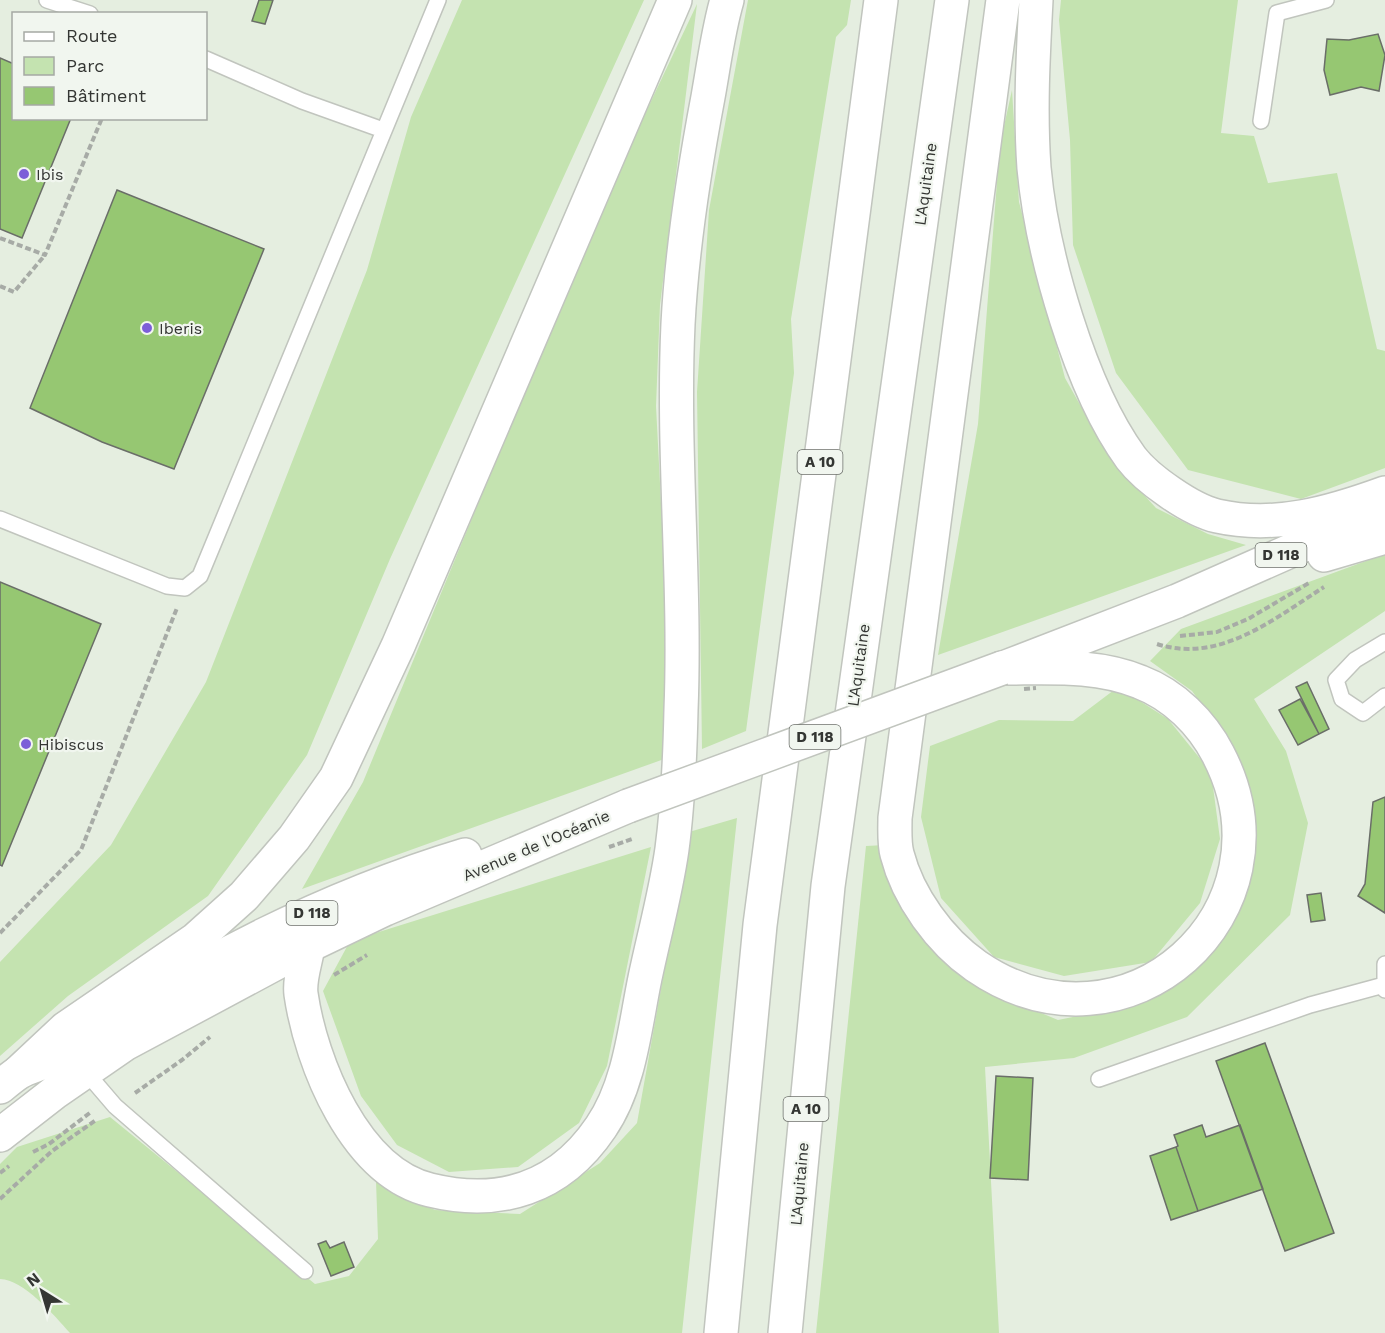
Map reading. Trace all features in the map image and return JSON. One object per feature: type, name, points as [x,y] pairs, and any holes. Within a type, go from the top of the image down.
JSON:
[{"type":"main road","points":[[9,1080],[66,1028],[196,939],[244,896],[294,838],[336,778],[398,646],[675,0]]},
{"type":"main road","points":[[308,946],[300,991],[328,1085],[340,1111],[361,1143],[390,1171],[421,1188],[451,1195],[485,1197],[513,1193],[545,1180],[575,1158],[602,1125],[620,1088],[672,849],[682,709],[678,324],[695,167],[727,0]]},
{"type":"main road","name":"A 10","points":[[721,1333],[760,925],[881,0]]},
{"type":"main road","name":"L'Aquitaine","points":[[785,1333],[828,886],[952,0]]},
{"type":"main road","points":[[1002,669],[1081,667],[1141,682],[1179,704],[1208,734],[1222,761],[1236,797],[1240,832],[1237,866],[1228,896],[1199,942],[1175,966],[1144,985],[1109,998],[1048,998],[991,976],[964,958],[925,913],[906,881],[896,852],[895,818],[1003,0]]},
{"type":"main road","points":[[1036,0],[1032,68],[1034,167],[1044,240],[1061,300],[1085,368],[1108,422],[1132,460],[1184,501],[1214,515],[1248,521],[1282,521],[1340,510],[1385,493]]},
{"type":"main road","name":"D 118","points":[[628,806],[1002,669],[1177,601],[1385,509]]},
{"type":"main road","name":"D 118","points":[[1177,601],[1385,537]]},
{"type":"main road","name":"Avenue de l'Océanie","points":[[9,1080],[51,1058],[113,1017],[191,972],[306,916],[416,870],[628,806]]},
{"type":"main road","name":"Avenue de l'Océanie","points":[[0,1136],[85,1071],[125,1044],[308,946],[385,909],[628,806]]},
{"type":"lane","points":[[47,0],[84,12]]},
{"type":"lane","points":[[0,519],[167,586],[185,588],[200,576],[438,0]]},
{"type":"lane","points":[[1261,121],[1276,13],[1326,0]]},
{"type":"lane","points":[[207,59],[302,101],[383,130]]},
{"type":"lane","points":[[1385,642],[1355,660],[1336,680],[1342,699],[1363,713],[1385,696]]},
{"type":"lane","points":[[1099,1079],[1310,1005],[1384,988],[1385,964]]},
{"type":"lane","points":[[85,1071],[115,1106],[305,1271]]},
{"type":"path","points":[[0,286],[14,292],[45,255],[101,120]]},
{"type":"path","points":[[0,238],[45,255]]},
{"type":"path","points":[[1170,637],[1217,632],[1248,619],[1316,579]]},
{"type":"path","points":[[1163,641],[1157,644],[1186,651],[1226,644],[1264,625],[1328,585]]},
{"type":"path","points":[[0,933],[81,850],[185,588]]},
{"type":"shaded area","points":[[0,0],[1385,0],[1385,1333],[0,1333]]},
{"type":"green space","points":[[462,0],[644,0],[390,559],[307,755],[208,896],[68,996],[0,1056],[0,962],[111,845],[206,682],[367,270],[411,117]]},
{"type":"green space","points":[[748,0],[851,0],[847,25],[836,37],[791,319],[794,373],[746,731],[702,749],[697,392],[709,210]]},
{"type":"green space","points":[[1061,0],[1238,0],[1221,133],[1254,136],[1268,183],[1337,173],[1377,349],[1385,351],[1385,468],[1301,499],[1188,470],[1116,373],[1073,245],[1070,140],[1059,20]]},
{"type":"green space","points":[[697,4],[660,305],[656,406],[667,619],[667,758],[302,889],[363,782],[599,211]]},
{"type":"green space","points":[[1012,90],[1019,202],[1065,378],[1110,458],[1156,508],[1208,534],[1246,545],[938,655],[978,424],[1000,144]]},
{"type":"green space","points":[[1385,554],[1385,611],[1254,699],[1286,751],[1308,823],[1290,915],[1187,1017],[1074,1058],[985,1067],[999,1333],[816,1333],[866,846],[885,845],[929,944],[972,984],[1058,1020],[1117,1008],[1174,985],[1227,927],[1251,879],[1253,808],[1231,745],[1192,691],[1150,661],[1181,629]]},
{"type":"green space","points":[[1118,687],[1168,719],[1211,772],[1220,839],[1200,903],[1151,962],[1064,976],[994,957],[941,898],[921,817],[930,746],[999,720],[1073,721]]},
{"type":"green space","points":[[737,818],[682,1333],[70,1333],[47,1308],[19,1285],[0,1279],[0,1164],[17,1147],[110,1117],[315,1284],[349,1276],[378,1239],[376,1181],[435,1210],[520,1214],[600,1163],[637,1123],[689,832]]},
{"type":"green space","points":[[651,847],[607,1066],[579,1123],[518,1167],[449,1172],[397,1145],[361,1096],[323,991],[350,941]]},
{"type":"building","points":[[259,0],[273,0],[265,24],[252,21]]},
{"type":"building","points":[[1378,34],[1385,55],[1379,91],[1361,87],[1330,95],[1324,70],[1327,39],[1349,40]]},
{"type":"building","name":"Ibis","points":[[0,58],[12,63],[12,120],[70,120],[22,238],[0,229]]},
{"type":"building","name":"Iberis","points":[[117,190],[264,249],[174,469],[102,442],[30,408]]},
{"type":"building","name":"Hibiscus","points":[[0,582],[101,624],[2,866],[0,865]]},
{"type":"building","points":[[1307,682],[1329,729],[1319,734],[1296,687]]},
{"type":"building","points":[[1300,699],[1319,734],[1298,745],[1279,710]]},
{"type":"building","points":[[1385,797],[1385,913],[1358,896],[1365,884],[1373,802]]},
{"type":"building","points":[[1321,893],[1325,920],[1311,922],[1307,895]]},
{"type":"building","points":[[1265,1043],[1334,1233],[1285,1251],[1216,1061]]},
{"type":"building","points":[[996,1076],[1033,1078],[1028,1180],[990,1178]]},
{"type":"building","points":[[1202,1125],[1206,1137],[1240,1125],[1263,1189],[1198,1211],[1174,1135]]},
{"type":"building","points":[[1176,1147],[1198,1211],[1171,1220],[1150,1156]]},
{"type":"building","points":[[326,1241],[330,1248],[344,1242],[354,1267],[331,1276],[318,1244]]},
{"type":"place","name":"Ibis","points":[[24,174]]},
{"type":"place","name":"Iberis","points":[[147,328]]},
{"type":"place","name":"Hibiscus","points":[[26,744]]}]
